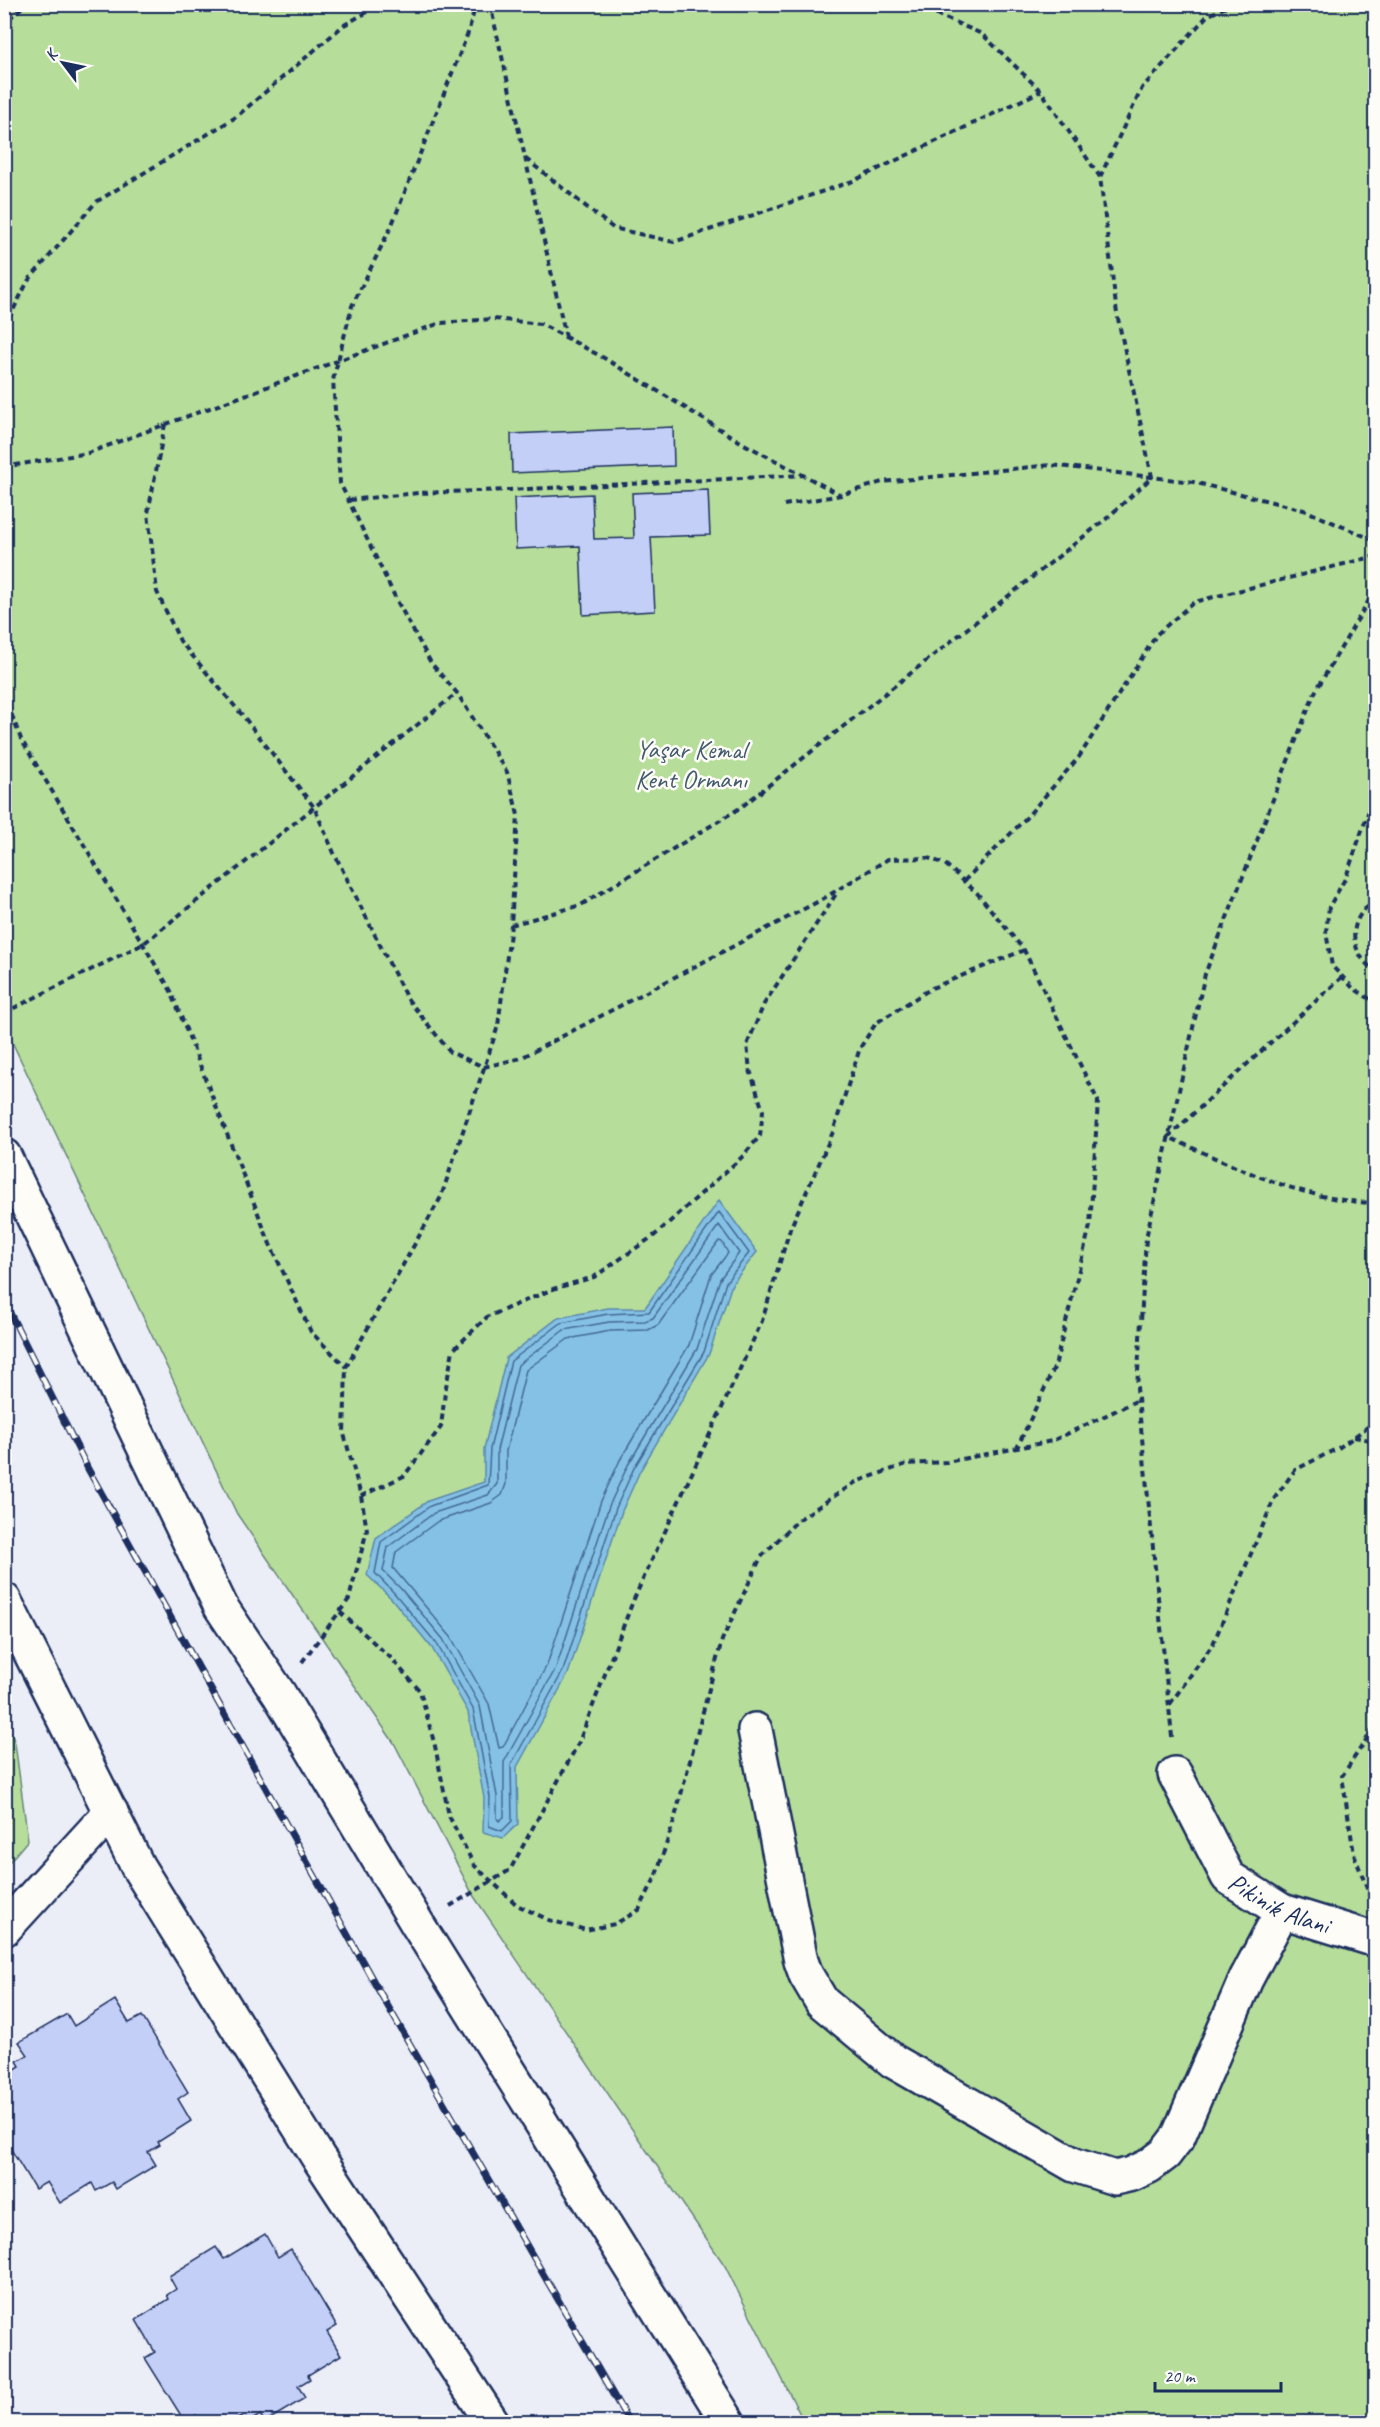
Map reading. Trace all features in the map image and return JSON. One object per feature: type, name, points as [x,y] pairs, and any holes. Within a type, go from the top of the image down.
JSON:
[{"type":"street","points":[[4,1156],[221,1607],[279,1694],[418,1925],[728,2422]]},
{"type":"street","points":[[4,1600],[138,1867],[318,2157],[492,2422]]},
{"type":"street","points":[[755,1730],[801,1960],[806,1975],[822,2002],[893,2061],[1074,2165],[1115,2178],[1132,2174],[1149,2166],[1165,2154],[1178,2137],[1246,1979],[1282,1911]]},
{"type":"street","name":"Pikinik Alani","points":[[1175,1774],[1228,1878],[1282,1911],[1376,1941]]},
{"type":"street","points":[[4,1929],[111,1812]]},
{"type":"path","points":[[4,28],[12,16],[27,4]]},
{"type":"path","points":[[4,328],[28,281],[96,202],[236,117],[344,25],[382,4]]},
{"type":"path","points":[[279,1694],[350,1599],[367,1530],[361,1496],[344,1434],[345,1367],[441,1197],[498,1026],[511,925],[518,815],[507,772],[457,693],[431,663],[397,601],[340,483],[333,380],[352,306],[391,227],[468,33],[476,4]]},
{"type":"path","points":[[490,4],[566,338]]},
{"type":"path","points":[[894,4],[922,8],[981,34],[1041,91],[1100,177],[1117,314],[1152,477]]},
{"type":"path","points":[[1100,177],[1142,88],[1207,16],[1232,4]]},
{"type":"path","points":[[526,159],[614,228],[674,242],[853,181],[1041,91]]},
{"type":"path","points":[[4,467],[88,453],[440,323],[494,319],[541,324],[604,358],[744,444],[841,495]]},
{"type":"path","points":[[165,424],[148,513],[157,592],[180,641],[243,716],[314,807],[334,853],[406,997],[450,1052],[484,1066],[521,1058],[839,889],[888,859],[928,858],[945,864],[977,893],[1024,950],[1098,1101],[1090,1226],[1055,1366],[1017,1448]]},
{"type":"path","points":[[784,505],[841,495],[882,482],[1051,465],[1193,482],[1304,510],[1376,541]]},
{"type":"path","points":[[349,500],[418,493],[803,475]]},
{"type":"path","points":[[511,925],[581,905],[740,808],[1106,519],[1152,477]]},
{"type":"path","points":[[963,881],[1025,819],[1079,757],[1157,634],[1194,602],[1376,556]]},
{"type":"path","points":[[1175,1774],[1137,1388],[1146,1238],[1204,974],[1314,694],[1376,588]]},
{"type":"path","points":[[4,1013],[143,944],[457,693]]},
{"type":"path","points":[[4,695],[21,739],[171,991],[270,1244],[311,1332],[345,1367]]},
{"type":"path","points":[[1376,790],[1346,876],[1329,907],[1326,932],[1332,966],[1353,988],[1376,1003]]},
{"type":"path","points":[[361,1496],[404,1476],[441,1427],[453,1350],[487,1317],[554,1289],[594,1277],[655,1235],[742,1157],[760,1136],[763,1111],[750,1070],[747,1045],[764,1004],[839,889]]},
{"type":"path","points":[[1376,900],[1359,915],[1354,942],[1358,954],[1366,965],[1376,972]]},
{"type":"path","points":[[418,1925],[510,1870],[579,1742],[633,1601],[762,1321],[790,1229],[832,1132],[860,1048],[876,1023],[932,988],[1024,950]]},
{"type":"path","points":[[1168,1137],[1342,977]]},
{"type":"path","points":[[1168,1137],[1266,1180],[1350,1203],[1376,1203]]},
{"type":"path","points":[[340,1612],[391,1658],[420,1691],[435,1746],[449,1816],[474,1866],[517,1905],[549,1920],[586,1930],[615,1924],[639,1910],[656,1878],[674,1821],[722,1640],[761,1557],[798,1520],[856,1482],[907,1464],[947,1462],[1052,1441],[1138,1400]]},
{"type":"path","points":[[1170,1705],[1213,1644],[1274,1499],[1295,1470],[1340,1447],[1376,1421]]},
{"type":"path","points":[[1353,1437],[1376,1441]]},
{"type":"path","points":[[1376,1725],[1342,1776],[1354,1854],[1376,1910]]},
{"type":"green space","name":"Yaşar Kemal Kent Ormanı","points":[[5,5],[1375,5],[1375,2422],[804,2422],[725,2266],[473,1895],[394,1743],[237,1514],[5,1027]]},
{"type":"green space","points":[[5,1717],[15,1743],[28,1840],[5,1867]]},
{"type":"water","points":[[719,1200],[757,1252],[732,1284],[709,1354],[640,1471],[622,1511],[568,1674],[517,1767],[518,1824],[503,1838],[483,1832],[484,1798],[468,1712],[432,1648],[391,1598],[367,1575],[376,1538],[428,1501],[484,1482],[484,1449],[506,1358],[558,1318],[608,1308],[645,1308]]},
{"type":"building","points":[[673,427],[674,466],[512,473],[511,434]]},
{"type":"building","points":[[708,490],[710,535],[651,537],[655,611],[583,615],[580,546],[516,549],[514,498],[592,494],[594,539],[634,538],[632,493]]},
{"type":"building","points":[[115,2000],[129,2023],[142,2016],[188,2092],[178,2099],[191,2121],[158,2142],[160,2145],[148,2152],[156,2165],[116,2189],[112,2182],[96,2191],[92,2183],[60,2203],[47,2182],[35,2189],[4,2138],[4,2076],[20,2066],[17,2061],[28,2055],[19,2042],[67,2014],[74,2026]]},
{"type":"building","points":[[265,2234],[278,2257],[291,2249],[337,2326],[327,2332],[341,2355],[308,2375],[310,2379],[298,2386],[305,2398],[265,2422],[260,2415],[249,2422],[244,2422],[241,2417],[231,2422],[200,2422],[196,2415],[185,2422],[145,2358],[155,2352],[136,2320],[169,2299],[167,2295],[176,2289],[169,2276],[216,2247],[224,2259]]},
{"type":"railway","points":[[4,1301],[88,1469],[375,1984],[629,2422]]}]
